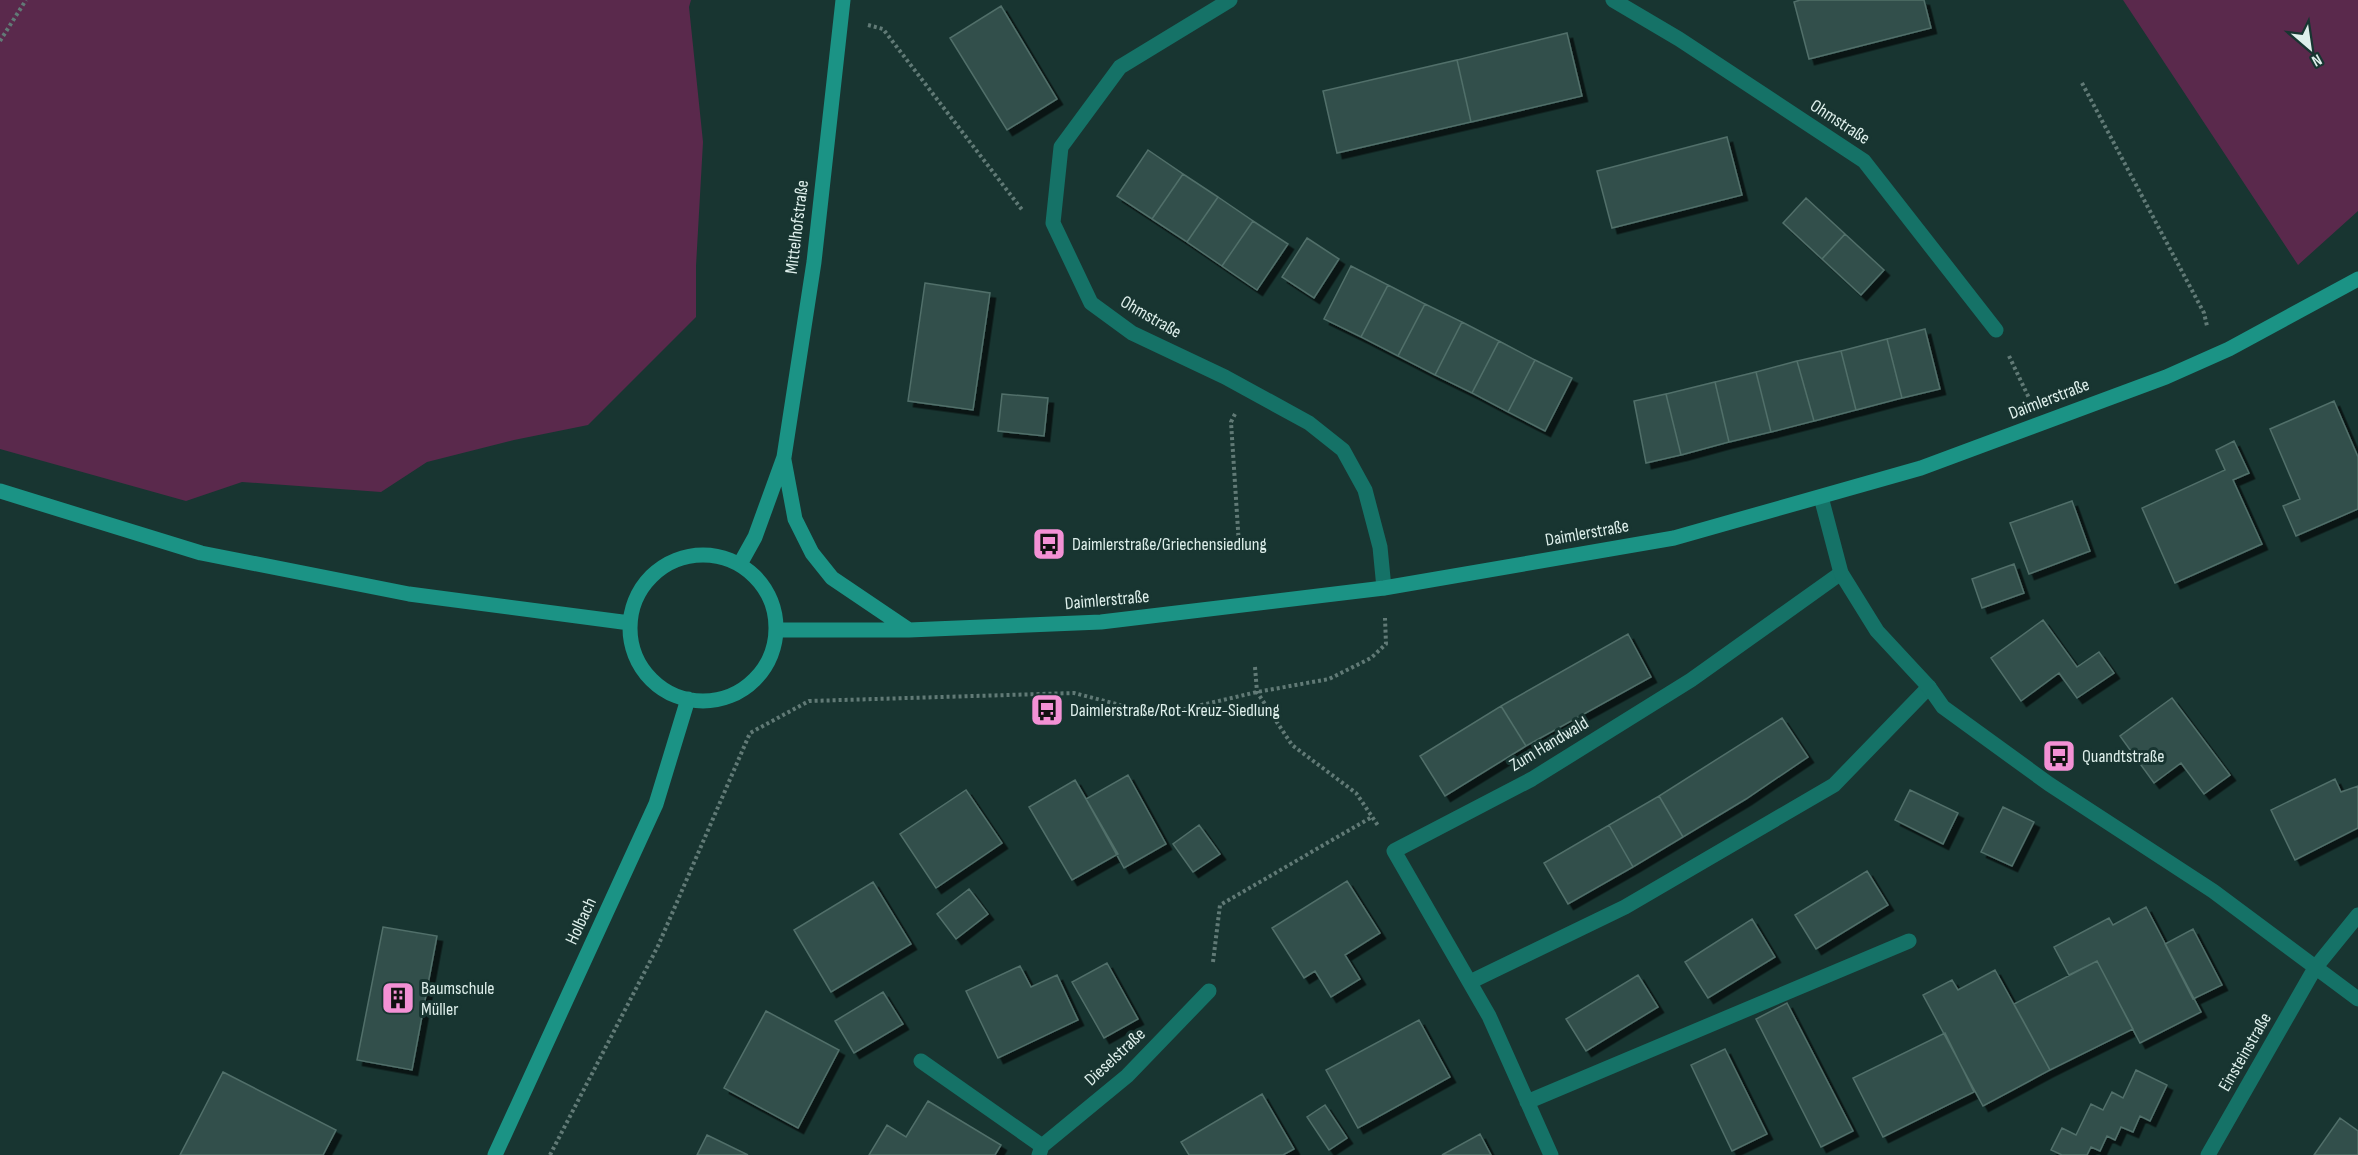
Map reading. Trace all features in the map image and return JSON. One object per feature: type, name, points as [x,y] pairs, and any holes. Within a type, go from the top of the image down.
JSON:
[{"type":"main road","name":"Mittelhofstraße","points":[[741,564],[755,537],[784,457],[814,262],[843,0]]},
{"type":"main road","name":"Daimlerstraße","points":[[776,630],[909,630],[1101,622],[1384,588],[1674,538],[1921,468],[2166,377],[2216,355],[2358,279]]},
{"type":"main road","name":"Mittelhofstraße","points":[[784,457],[795,519],[812,553],[832,578],[909,630]]},
{"type":"main road","points":[[0,491],[201,553],[409,594],[630,623]]},
{"type":"main road","points":[[692,555],[717,555],[741,564],[759,579],[771,600],[777,623],[775,647],[764,669],[748,686],[727,698],[703,702],[687,699],[658,686],[642,668],[632,647],[630,623],[636,598],[649,578],[669,562],[692,555]]},
{"type":"main road","name":"Holbach","points":[[495,1155],[656,804],[687,699]]},
{"type":"street","points":[[1053,223],[1061,147],[1120,67],[1230,0]]},
{"type":"street","name":"Ohmstraße","points":[[1613,0],[1679,39],[1864,161],[1996,330]]},
{"type":"street","name":"Ohmstraße","points":[[1053,223],[1091,303],[1132,333],[1309,423],[1343,450],[1365,490],[1380,547],[1384,588]]},
{"type":"street","points":[[1821,497],[1841,573],[1877,631],[1929,687],[1943,707],[2040,777],[2213,891],[2358,999]]},
{"type":"street","name":"Zum Handwald","points":[[1394,851],[1532,779],[1691,680],[1841,573]]},
{"type":"street","points":[[1470,982],[1625,907],[1834,786],[1929,687]]},
{"type":"street","points":[[1394,851],[1489,1016],[1551,1155]]},
{"type":"street","name":"Einsteinstraße","points":[[2208,1155],[2316,968],[2358,915]]},
{"type":"street","points":[[1527,1102],[1909,941]]},
{"type":"street","name":"Dieselstraße","points":[[921,1061],[1041,1151],[1127,1076],[1209,991]]},
{"type":"path","points":[[0,41],[26,0]]},
{"type":"path","points":[[841,18],[883,29],[1028,217],[1053,223]]},
{"type":"path","points":[[2082,83],[2204,313],[2216,355]]},
{"type":"path","points":[[1996,330],[2041,423]]},
{"type":"path","points":[[1239,545],[1231,422],[1246,389]]},
{"type":"path","points":[[550,1155],[658,946],[750,734],[809,701],[1074,693],[1159,715],[1257,692],[1329,679],[1371,658],[1386,644],[1384,588]]},
{"type":"path","points":[[1255,667],[1257,692],[1292,745],[1356,793],[1394,851]]},
{"type":"path","points":[[1209,991],[1220,905],[1372,817]]},
{"type":"shaded area","points":[[0,0],[691,0],[689,7],[703,142],[696,266],[696,317],[588,425],[514,440],[427,462],[381,492],[242,482],[186,501],[0,449]]},
{"type":"shaded area","points":[[2123,0],[2358,0],[2358,211],[2298,265]]},
{"type":"building","points":[[1800,0],[1924,0],[1931,28],[1809,59],[1794,2]]},
{"type":"building","points":[[1001,6],[1057,99],[1007,130],[950,38]]},
{"type":"building","points":[[1567,33],[1582,96],[1471,122],[1457,60]]},
{"type":"building","points":[[1457,60],[1471,122],[1337,153],[1323,91]]},
{"type":"building","points":[[1727,137],[1742,195],[1612,228],[1597,171]]},
{"type":"building","points":[[1148,150],[1183,174],[1152,219],[1117,196]]},
{"type":"building","points":[[1183,174],[1218,197],[1187,242],[1152,219]]},
{"type":"building","points":[[1218,197],[1253,221],[1222,266],[1187,242]]},
{"type":"building","points":[[1806,198],[1845,234],[1822,259],[1783,223]]},
{"type":"building","points":[[1253,221],[1288,244],[1257,290],[1222,266]]},
{"type":"building","points":[[1845,234],[1884,270],[1861,295],[1822,259]]},
{"type":"building","points":[[1307,238],[1339,259],[1314,298],[1282,277]]},
{"type":"building","points":[[1351,266],[1388,285],[1361,337],[1324,319]]},
{"type":"building","points":[[925,283],[990,293],[973,410],[908,401]]},
{"type":"building","points":[[1388,285],[1425,304],[1398,356],[1361,337]]},
{"type":"building","points":[[1425,304],[1462,322],[1435,375],[1398,356]]},
{"type":"building","points":[[1462,322],[1499,341],[1472,393],[1435,375]]},
{"type":"building","points":[[1925,329],[1940,389],[1902,398],[1887,339]]},
{"type":"building","points":[[1887,339],[1902,398],[1856,410],[1841,351]]},
{"type":"building","points":[[1499,341],[1535,360],[1508,412],[1472,393]]},
{"type":"building","points":[[1841,351],[1856,410],[1814,421],[1797,361]]},
{"type":"building","points":[[1535,360],[1572,378],[1545,431],[1508,412]]},
{"type":"building","points":[[1797,361],[1814,421],[1771,432],[1756,372]]},
{"type":"building","points":[[1756,372],[1771,432],[1729,442],[1715,382]]},
{"type":"building","points":[[1715,382],[1729,442],[1681,455],[1666,394]]},
{"type":"building","points":[[1002,394],[1048,398],[1044,436],[998,431]]},
{"type":"building","points":[[1666,394],[1681,455],[1646,463],[1634,401]]},
{"type":"building","points":[[2334,401],[2358,457],[2358,509],[2296,536],[2283,506],[2300,499],[2270,429]]},
{"type":"building","points":[[2234,441],[2249,473],[2233,480],[2262,544],[2175,583],[2142,508],[2225,470],[2216,450]]},
{"type":"building","points":[[2072,501],[2090,551],[2029,574],[2010,523]]},
{"type":"building","points":[[2014,564],[2024,593],[1982,608],[1972,579]]},
{"type":"building","points":[[2043,620],[2077,667],[2099,652],[2114,673],[2077,698],[2059,673],[2021,701],[1991,658]]},
{"type":"building","points":[[1628,634],[1651,677],[1526,746],[1501,706]]},
{"type":"building","points":[[2172,698],[2230,775],[2204,794],[2181,763],[2154,783],[2120,736]]},
{"type":"building","points":[[1501,706],[1526,746],[1445,796],[1420,756]]},
{"type":"building","points":[[1782,718],[1808,757],[1746,799],[1683,837],[1659,796]]},
{"type":"building","points":[[1128,775],[1166,844],[1124,868],[1086,799]]},
{"type":"building","points":[[2335,779],[2341,792],[2358,786],[2358,828],[2295,860],[2271,810]]},
{"type":"building","points":[[1075,780],[1118,854],[1072,880],[1029,807]]},
{"type":"building","points":[[966,790],[1002,843],[936,888],[900,834]]},
{"type":"building","points":[[1910,790],[1958,813],[1943,844],[1895,820]]},
{"type":"building","points":[[1659,796],[1683,837],[1633,867],[1609,825]]},
{"type":"building","points":[[2003,807],[2034,822],[2012,866],[1981,852]]},
{"type":"building","points":[[1199,825],[1220,854],[1193,872],[1173,844]]},
{"type":"building","points":[[1609,825],[1633,867],[1568,904],[1544,863]]},
{"type":"building","points":[[1867,871],[1888,905],[1816,949],[1795,915]]},
{"type":"building","points":[[1347,881],[1380,933],[1345,955],[1360,979],[1331,997],[1315,971],[1304,978],[1272,928]]},
{"type":"building","points":[[873,882],[911,944],[831,992],[794,930]]},
{"type":"building","points":[[969,889],[988,914],[956,939],[937,914]]},
{"type":"building","points":[[2146,907],[2201,1012],[2140,1043],[2097,961],[2069,975],[2054,947],[2109,918],[2113,925]]},
{"type":"building","points":[[1752,919],[1775,957],[1708,998],[1685,962]]},
{"type":"building","name":"Baumschule Müller","points":[[383,927],[437,936],[412,1070],[357,1060]]},
{"type":"building","points":[[2193,929],[2222,985],[2193,999],[2165,944]]},
{"type":"building","points":[[2097,961],[2133,1029],[2050,1070],[2014,1004]]},
{"type":"building","points":[[1107,963],[1138,1019],[1104,1038],[1072,982]]},
{"type":"building","points":[[1020,966],[1031,987],[1057,975],[1078,1020],[998,1058],[966,991]]},
{"type":"building","points":[[1995,970],[2050,1070],[1983,1106],[1923,995],[1952,980],[1958,990]]},
{"type":"building","points":[[1638,975],[1658,1007],[1586,1051],[1566,1019]]},
{"type":"building","points":[[883,992],[903,1024],[854,1053],[835,1021]]},
{"type":"building","points":[[1787,1003],[1853,1131],[1821,1147],[1756,1019]]},
{"type":"building","points":[[766,1011],[839,1050],[798,1128],[724,1088]]},
{"type":"building","points":[[1419,1020],[1450,1077],[1358,1128],[1326,1070]]},
{"type":"building","points":[[1945,1033],[1974,1092],[1883,1137],[1853,1078]]},
{"type":"building","points":[[1725,1049],[1767,1134],[1732,1151],[1691,1065]]},
{"type":"building","points":[[2136,1070],[2167,1085],[2150,1121],[2140,1116],[2133,1132],[2121,1127],[2115,1140],[2107,1136],[2100,1151],[2091,1147],[2087,1155],[2062,1155],[2051,1150],[2062,1128],[2076,1135],[2091,1104],[2103,1110],[2112,1092],[2123,1098]]},
{"type":"building","points":[[223,1072],[336,1130],[323,1155],[180,1155]]},
{"type":"building","points":[[1262,1094],[1294,1149],[1283,1155],[1189,1155],[1181,1142]]},
{"type":"building","points":[[928,1101],[1001,1145],[995,1155],[869,1155],[887,1125],[906,1137]]},
{"type":"building","points":[[1325,1105],[1347,1138],[1329,1150],[1307,1117]]},
{"type":"building","points":[[2340,1118],[2358,1131],[2358,1155],[2314,1155]]},
{"type":"building","points":[[1480,1134],[1491,1155],[1442,1155]]},
{"type":"building","points":[[707,1135],[748,1155],[697,1155]]},
{"type":"place","name":"Daimlerstraße/Griechensiedlung","points":[[1049,544]]},
{"type":"place","name":"Daimlerstraße/Rot-Kreuz-Siedlung","points":[[1047,710]]},
{"type":"place","name":"Quandtstraße","points":[[2059,756]]},
{"type":"place","name":"Baumschule Müller","points":[[398,998]]}]
